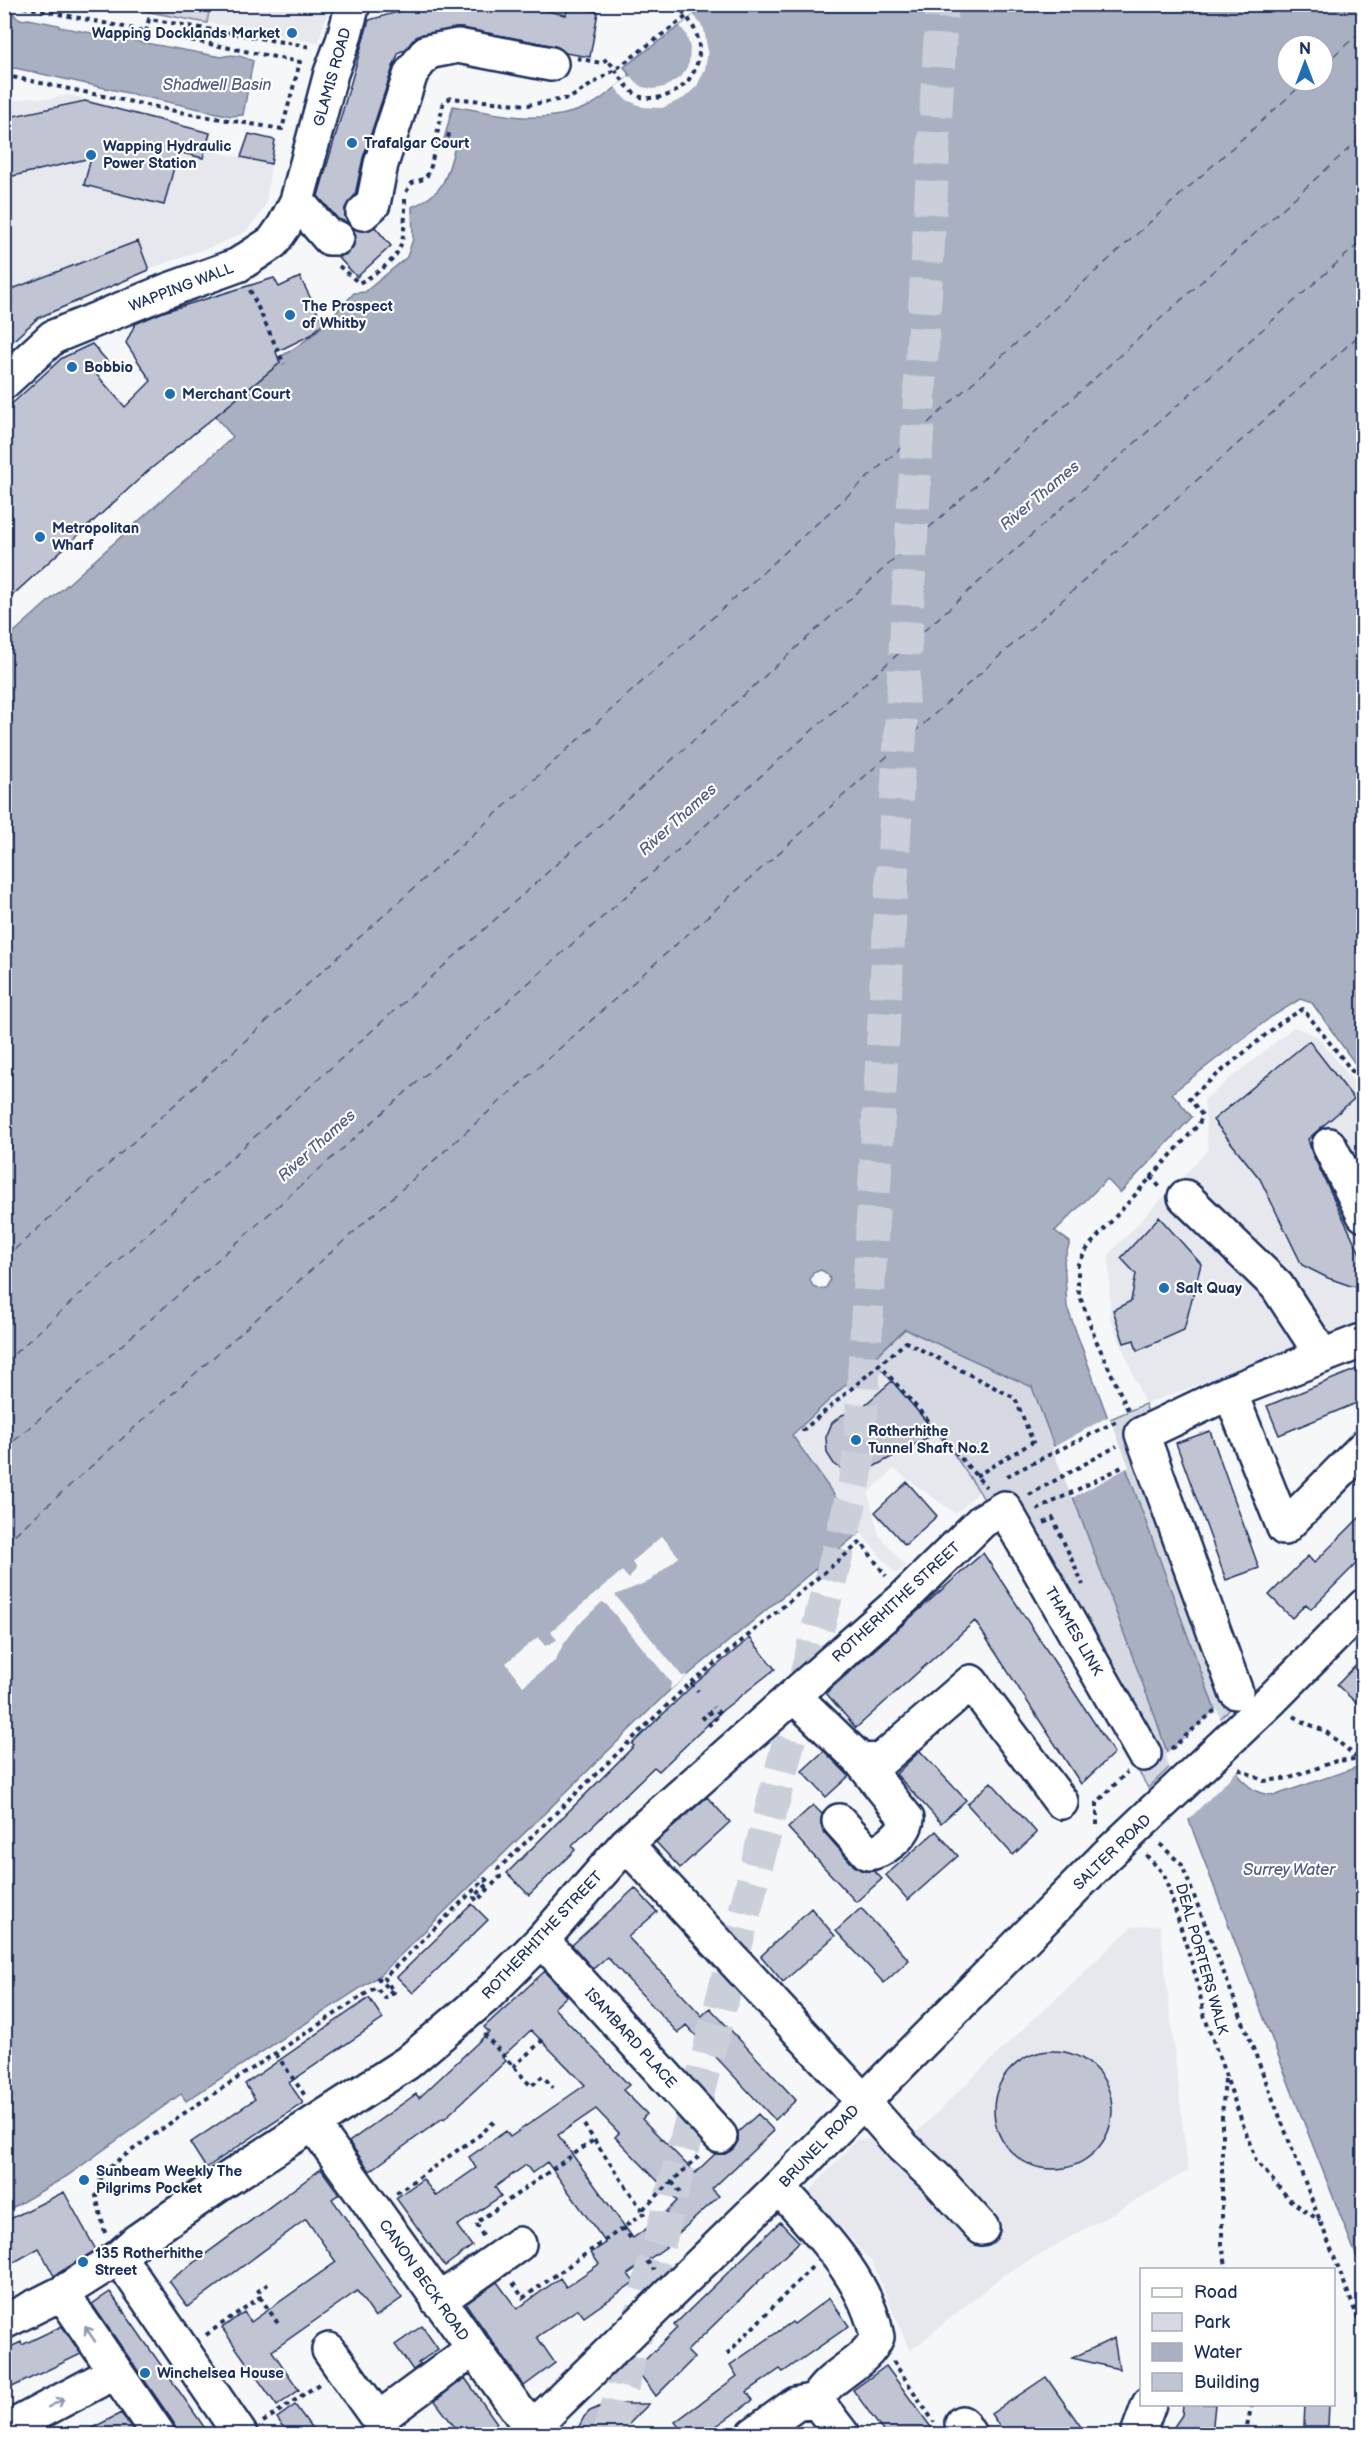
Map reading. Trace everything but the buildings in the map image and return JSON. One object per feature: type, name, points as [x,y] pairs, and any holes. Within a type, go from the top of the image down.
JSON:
[{"type":"street","name":"GLAMIS ROAD","points":[[311,150],[331,73],[353,4]]},
{"type":"street","points":[[363,213],[373,204],[381,164],[411,73],[427,52],[458,46],[551,64]]},
{"type":"street","name":"WAPPING WALL","points":[[4,382],[53,337],[166,291],[238,265],[273,242],[297,201],[311,150]]},
{"type":"street","points":[[297,201],[329,238],[336,250]]},
{"type":"street","points":[[1329,1145],[1364,1215]]},
{"type":"street","points":[[1171,1191],[1277,1286],[1322,1355]]},
{"type":"street","points":[[1236,1692],[1128,1432],[1364,1340]]},
{"type":"street","points":[[1230,1392],[1284,1528],[1364,1447]]},
{"type":"street","name":"ROTHERHITHE STREET","points":[[4,2322],[62,2293],[113,2246],[151,2231],[407,2063],[485,1997],[542,1940],[626,1844],[903,1599],[982,1521],[1020,1506]]},
{"type":"street","name":"THAMES LINK","points":[[1020,1506],[1156,1753]]},
{"type":"street","name":"SALTER ROAD","points":[[862,2101],[1120,1842],[1272,1699],[1364,1606]]},
{"type":"street","points":[[860,1760],[880,1761],[971,1682],[1061,1802]]},
{"type":"street","points":[[794,1696],[860,1760],[907,1819],[906,1827],[878,1852],[868,1853],[838,1821]]},
{"type":"street","name":"BRUNEL ROAD","points":[[533,2432],[862,2101],[626,1844]]},
{"type":"street","name":"ISAMBARD PLACE","points":[[542,1940],[720,2136]]},
{"type":"street","points":[[862,2101],[982,2228]]},
{"type":"street","name":"CANON BECK ROAD","points":[[315,2122],[318,2131],[533,2432]]},
{"type":"street","points":[[779,2187],[832,2247],[854,2278],[877,2337],[872,2348],[822,2389],[816,2400]]},
{"type":"street","points":[[113,2246],[183,2351],[248,2431]]},
{"type":"street","points":[[438,2301],[508,2252]]},
{"type":"street","points":[[62,2293],[158,2434]]},
{"type":"street","points":[[335,2359],[378,2419],[473,2349]]},
{"type":"street","points":[[4,2431],[115,2372]]},
{"type":"street","points":[[761,2430],[796,2404],[816,2400]]},
{"type":"street","points":[[816,2400],[842,2434]]},
{"type":"street","points":[[1138,2434],[1148,2406]]},
{"type":"path","points":[[4,78],[12,77],[185,113],[282,129],[300,62],[24,7],[24,4]]},
{"type":"path","points":[[601,63],[607,59],[630,90],[643,97],[660,97],[681,88],[691,80],[698,59],[696,32],[680,9],[665,4]]},
{"type":"path","points":[[336,250],[359,283],[375,274],[396,254],[403,243],[407,189],[412,183],[426,178],[431,166],[443,104],[450,98],[528,105],[570,98],[616,69],[687,16]]},
{"type":"path","points":[[146,32],[148,19],[313,48]]},
{"type":"path","points":[[436,142],[446,145],[450,130]]},
{"type":"path","points":[[238,265],[284,364]]},
{"type":"path","points":[[1150,1177],[1171,1191]]},
{"type":"path","points":[[802,1431],[906,1341],[1015,1398],[1033,1442],[976,1476]]},
{"type":"path","points":[[878,1364],[976,1476],[1020,1506]]},
{"type":"path","points":[[1020,1506],[1128,1432]]},
{"type":"path","points":[[1007,1476],[1128,1432]]},
{"type":"path","points":[[1020,1506],[1126,1465]]},
{"type":"path","points":[[392,1993],[394,1992],[384,1978],[485,1879],[489,1883],[474,1897],[477,1901],[500,1877],[498,1869],[691,1683],[861,1542],[891,1583]]},
{"type":"path","points":[[691,1683],[698,1691]]},
{"type":"path","points":[[1120,1842],[1097,1803],[1156,1753],[1236,1692]]},
{"type":"path","points":[[708,1711],[715,1719],[720,1714],[713,1707]]},
{"type":"path","points":[[1303,1722],[1325,1731],[1361,1758]]},
{"type":"path","points":[[1239,1769],[1264,1781],[1290,1778],[1336,1761],[1361,1758]]},
{"type":"path","name":"DEAL PORTERS WALK","points":[[1120,1842],[1164,1874],[1197,1980],[1204,2015],[1256,2161],[1290,2200],[1320,2221]]},
{"type":"path","points":[[1159,1844],[1182,1865],[1364,2334]]},
{"type":"path","points":[[377,1977],[392,1993]]},
{"type":"path","points":[[113,2246],[96,2196],[103,2171],[183,2114],[376,1987],[385,1998],[392,1993]]},
{"type":"path","points":[[465,2013],[531,2086],[543,2076],[554,2088]]},
{"type":"path","points":[[513,2067],[544,2039]]},
{"type":"path","points":[[276,2054],[315,2122]]},
{"type":"path","name":"DEAL PORTERS WALK","points":[[1226,2076],[1222,2116],[1222,2245],[1227,2268]]},
{"type":"path","points":[[374,2209],[472,2140],[496,2120]]},
{"type":"path","points":[[584,2125],[644,2213],[523,2298],[508,2252],[476,2223],[594,2140]]},
{"type":"path","points":[[642,2210],[720,2136]]},
{"type":"path","points":[[672,2182],[683,2196]]},
{"type":"path","points":[[623,2228],[632,2240]]},
{"type":"path","points":[[727,2354],[832,2247]]},
{"type":"path","points":[[271,2282],[257,2292],[279,2325]]},
{"type":"path","points":[[183,2351],[260,2296]]},
{"type":"path","points":[[877,2337],[938,2427],[927,2434]]},
{"type":"path","points":[[248,2431],[335,2359]]},
{"type":"path","points":[[1245,2434],[1252,2406]]},
{"type":"shaded area","name":"Wapping Docklands Market","points":[[113,5],[330,5],[318,43]]},
{"type":"shaded area","points":[[69,95],[213,132],[208,150],[271,164],[266,204],[257,219],[245,232],[219,244],[149,269],[138,242],[9,290],[5,283],[5,103],[31,97],[50,99]]},
{"type":"shaded area","points":[[1294,1027],[1317,1036],[1363,1093],[1363,1325],[1145,1404],[1110,1317],[1109,1254],[1208,1150],[1204,1100]]},
{"type":"shaded area","points":[[870,1362],[882,1370],[949,1447],[979,1491],[956,1514],[894,1469],[868,1493],[879,1535],[906,1566],[896,1574],[860,1532],[791,1435]]},
{"type":"shaded area","points":[[1160,1925],[1188,2171],[1003,2275],[910,2351],[873,2264],[809,2192],[856,2140],[870,2139],[889,2159],[1132,1927]]},
{"type":"green space","points":[[113,5],[210,5],[207,23]]},
{"type":"green space","points":[[1043,1278],[1108,1420],[1145,1404],[1252,1688],[1148,1788],[979,1491],[949,1447],[882,1370],[870,1362],[905,1329]]},
{"type":"water","name":"Shadwell Basin","points":[[4,5],[8,5],[16,17],[23,20],[28,19],[59,25],[59,27],[221,57],[237,56],[253,61],[243,115],[231,116],[15,68],[5,70]]},
{"type":"water","points":[[699,5],[1363,5],[1363,1075],[1312,1003],[1300,999],[1271,1017],[1172,1093],[1192,1117],[1120,1193],[1107,1179],[1055,1231],[1070,1242],[1064,1260],[1067,1307],[1240,1778],[1256,1791],[1276,1795],[1363,1765],[1363,2273],[1191,1826],[1157,1722],[1032,1387],[905,1329],[792,1435],[860,1532],[670,1690],[379,1976],[186,2101],[181,2094],[67,2176],[5,2212],[4,641],[233,437],[214,415],[280,363],[280,357],[320,328],[354,293],[365,292],[407,257],[413,239],[412,207],[439,189],[450,165],[456,143],[450,141],[449,144],[443,143],[453,106],[521,117],[555,116],[589,106],[605,96],[630,76],[624,67],[704,8]],"holes":[[[821,1270],[828,1274],[830,1280],[826,1288],[820,1289],[813,1286],[810,1280],[813,1273]]]},
{"type":"pier","points":[[694,15],[704,29],[708,52],[705,69],[697,86],[684,98],[662,108],[643,107],[625,99],[615,87],[630,76],[642,87],[653,89],[665,87],[682,76],[689,63],[690,48],[686,34],[680,26]]},
{"type":"pier","points":[[1109,1416],[1129,1467],[1072,1498],[1052,1448]]},
{"type":"pier","points":[[662,1536],[679,1557],[650,1581],[615,1595],[682,1676],[689,1675],[670,1690],[671,1682],[602,1602],[578,1625],[563,1645],[555,1661],[523,1686],[506,1663],[538,1637],[545,1646],[557,1640],[551,1631],[622,1571],[629,1579],[636,1569],[632,1562]]},
{"type":"pier","points":[[1217,1709],[1239,1769],[1187,1821],[1165,1755]]},
{"type":"ferry route","points":[[1335,54],[1364,29]]},
{"type":"ferry route","points":[[4,1259],[1293,93]]},
{"type":"ferry route","points":[[4,1363],[1364,135]]},
{"type":"ferry route","points":[[4,1450],[1364,239]]},
{"type":"ferry route","points":[[4,1544],[1364,331]]},
{"type":"tunnel","points":[[608,2434],[616,2411],[851,1500],[859,1458],[942,4]]},
{"type":"place","name":"Wapping Docklands Market","points":[[292,33]]},
{"type":"place","name":"Trafalgar Court","points":[[352,143]]},
{"type":"place","name":"Wapping Hydraulic Power Station","points":[[91,155]]},
{"type":"place","name":"The Prospect of Whitby","points":[[290,315]]},
{"type":"place","name":"Bobbio","points":[[72,367]]},
{"type":"place","name":"Merchant Court","points":[[170,394]]},
{"type":"place","name":"Metropolitan Wharf","points":[[40,537]]},
{"type":"place","name":"Salt Quay","points":[[1164,1288]]},
{"type":"place","name":"Rotherhithe Tunnel Shaft No.2","points":[[856,1440]]},
{"type":"place","name":"Sunbeam Weekly The Pilgrims Pocket","points":[[84,2180]]},
{"type":"place","name":"135 Rotherhithe Street","points":[[83,2262]]},
{"type":"place","name":"Winchelsea House","points":[[145,2373]]},
{"type":"water label","name":"River Thames","points":[[1039,495]]},
{"type":"water label","name":"River Thames","points":[[677,819]]},
{"type":"water label","name":"River Thames","points":[[316,1145]]},
{"type":"water label","name":"Surrey Water","points":[[1289,1869]]}]
